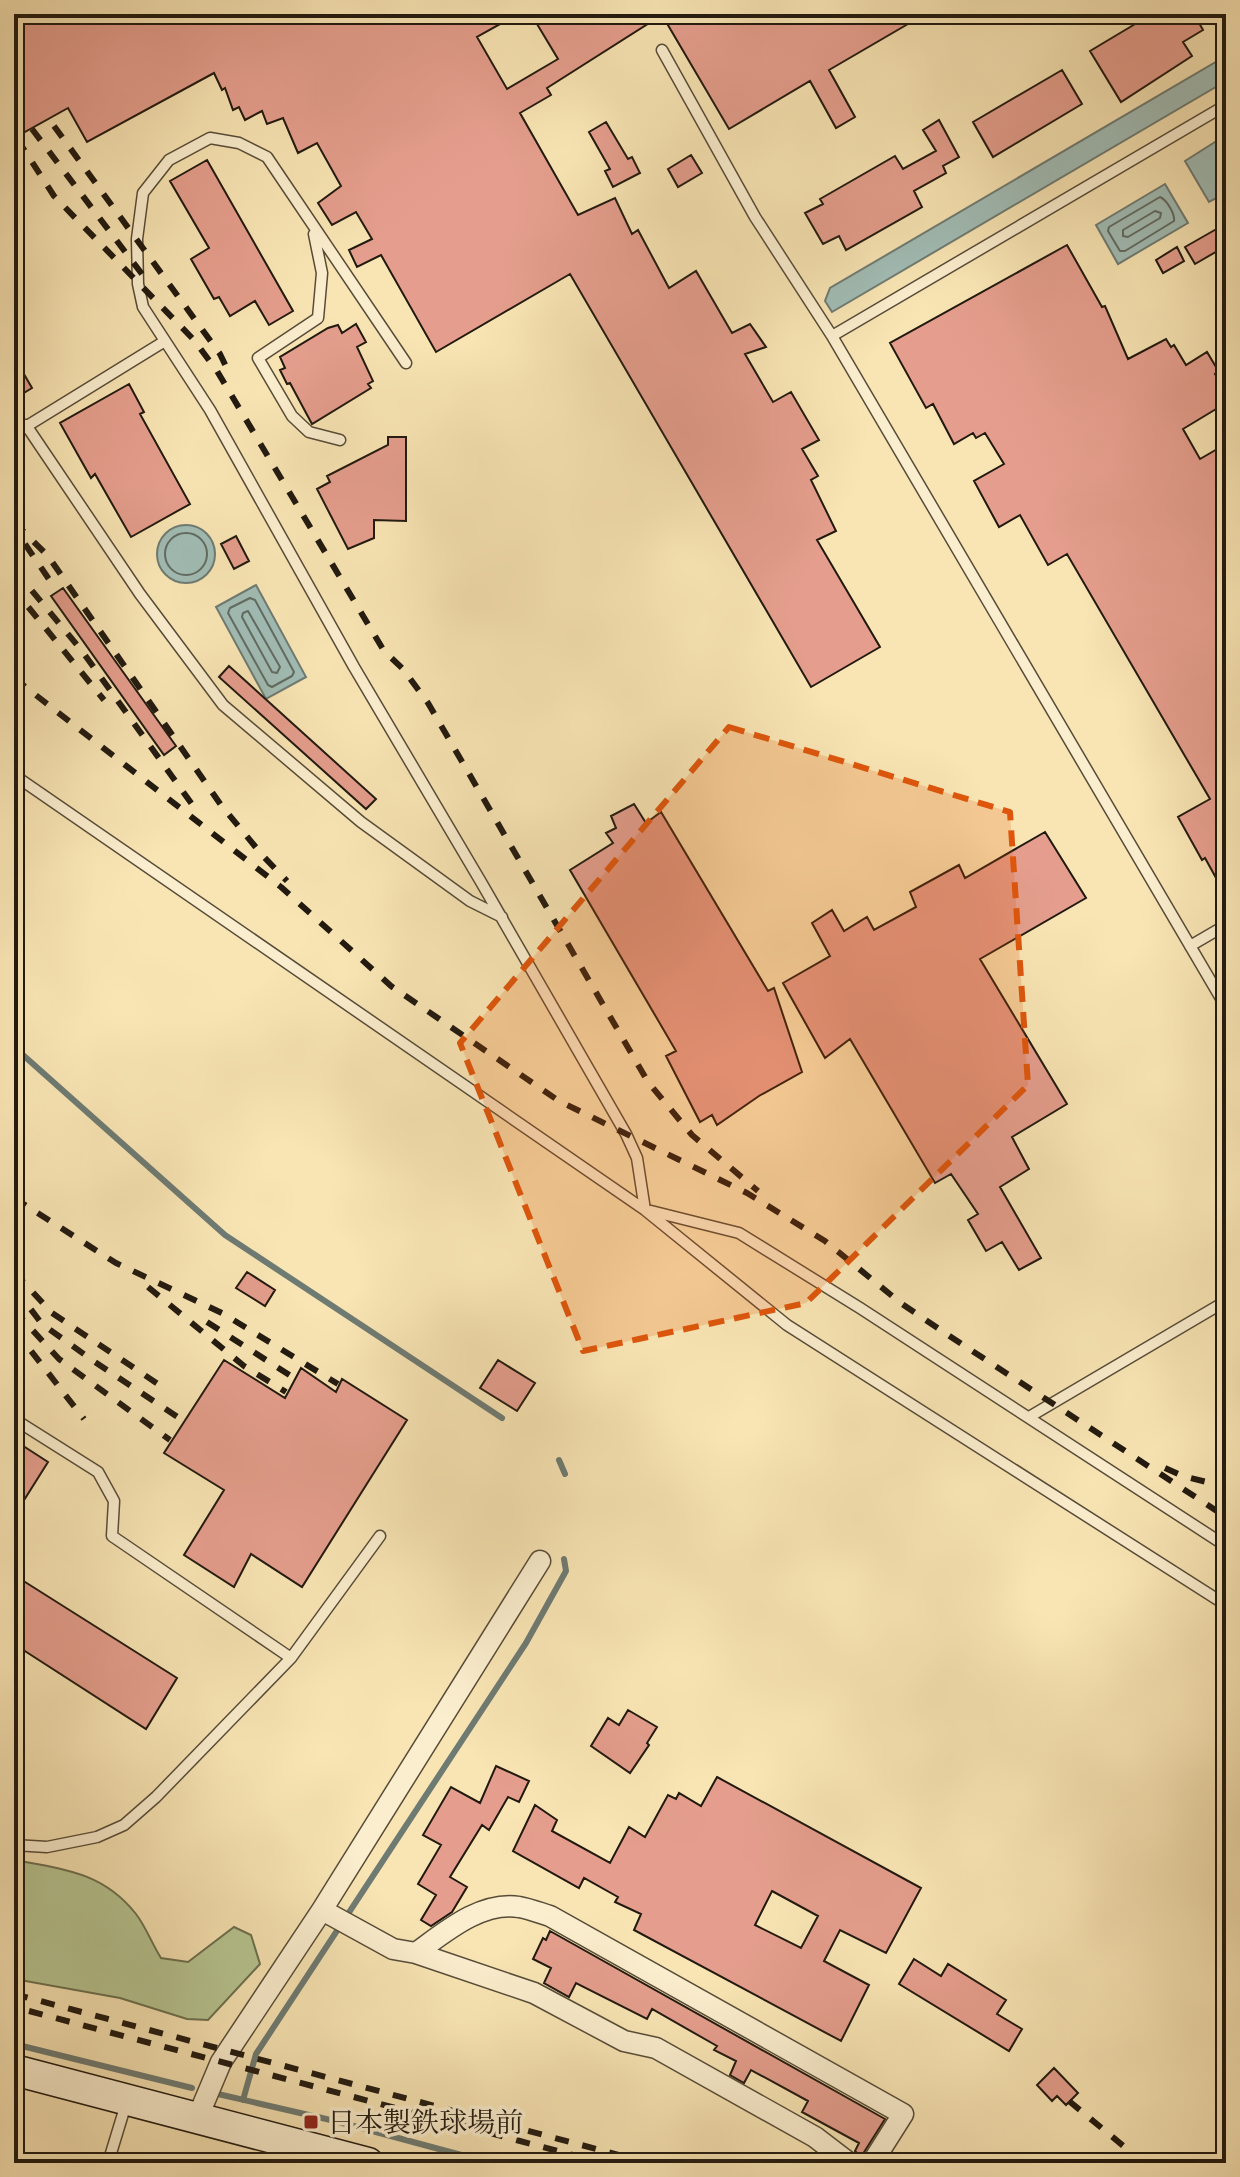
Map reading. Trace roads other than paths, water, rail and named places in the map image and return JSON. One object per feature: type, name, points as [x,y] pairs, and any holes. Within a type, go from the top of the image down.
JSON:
[{"type":"street","points":[[197,2119],[221,2062],[335,1918],[540,1561]]},
{"type":"street","points":[[416,1953],[470,1916],[495,1908],[518,1906],[550,1916],[903,2114],[872,2163]]},
{"type":"street","points":[[335,1918],[393,1949],[416,1953],[534,1993],[624,2041],[656,2048],[815,2137],[849,2163]]},
{"type":"street","points":[[14,2070],[368,2163]]},
{"type":"lane","points":[[662,50],[755,217],[832,336],[1226,1007]]},
{"type":"lane","points":[[832,336],[1226,105]]},
{"type":"lane","points":[[406,363],[267,157],[239,143],[210,138],[169,160],[143,193],[137,239],[138,284],[143,307],[210,410],[354,667],[626,1134],[637,1158],[645,1210]]},
{"type":"lane","points":[[313,228],[322,273],[318,318],[258,358],[292,416],[309,432],[340,440]]},
{"type":"lane","points":[[14,434],[165,341]]},
{"type":"lane","points":[[26,425],[140,594],[223,705],[361,822],[470,901],[502,917]]},
{"type":"lane","points":[[14,775],[645,1210],[787,1325],[1226,1605]]},
{"type":"lane","points":[[1190,946],[1226,925]]},
{"type":"lane","points":[[645,1210],[739,1233],[1224,1542]]},
{"type":"lane","points":[[1029,1417],[1226,1301]]},
{"type":"lane","points":[[14,1419],[98,1472],[114,1501],[112,1536],[291,1658]]},
{"type":"lane","points":[[14,1845],[47,1847],[97,1837],[124,1825],[156,1797],[291,1658],[380,1536]]},
{"type":"lane","points":[[108,2163],[127,2100]]},
{"type":"water","points":[[1226,56],[1226,81],[832,312],[825,301],[830,288]]},
{"type":"water","points":[[1226,135],[1226,193],[1209,202],[1185,161]]},
{"type":"water","points":[[1165,184],[1188,223],[1118,264],[1096,225]]},
{"type":"water","points":[[186,525],[207,533],[215,554],[207,575],[186,583],[165,575],[157,554],[165,533]]},
{"type":"water","points":[[256,585],[306,677],[266,699],[216,607]]},
{"type":"waterway","points":[[14,1047],[225,1235],[502,1418]]},
{"type":"waterway","points":[[559,1460],[565,1474]]},
{"type":"waterway","points":[[243,2100],[256,2054],[526,1643],[566,1571],[564,1559]]},
{"type":"waterway","points":[[14,2044],[192,2088]]},
{"type":"waterway","points":[[218,2094],[335,2121],[491,2163]]},
{"type":"railway","points":[[54,126],[220,354],[230,375]]},
{"type":"railway","points":[[32,129],[148,282]]},
{"type":"railway","points":[[17,139],[54,196],[194,340],[217,371],[384,651],[403,669],[428,703],[648,1082],[692,1135],[758,1191]]},
{"type":"railway","points":[[14,522],[48,556],[221,805],[287,881]]},
{"type":"railway","points":[[25,544],[55,588]]},
{"type":"railway","points":[[14,569],[82,651],[199,814]]},
{"type":"railway","points":[[14,583],[25,603],[104,700]]},
{"type":"railway","points":[[14,678],[281,887],[391,986],[559,1101],[747,1193],[825,1241],[902,1304],[1226,1517]]},
{"type":"railway","points":[[14,1198],[116,1263],[222,1313],[338,1384]]},
{"type":"railway","points":[[14,1272],[52,1313],[161,1386]]},
{"type":"railway","points":[[14,1287],[42,1324],[182,1420]]},
{"type":"railway","points":[[148,1287],[244,1366],[286,1392]]},
{"type":"railway","points":[[14,1310],[59,1359],[170,1440]]},
{"type":"railway","points":[[207,1322],[294,1378]]},
{"type":"railway","points":[[14,1329],[84,1419]]},
{"type":"railway","points":[[1165,1468],[1226,1487]]},
{"type":"railway","points":[[14,1994],[649,2163]]},
{"type":"railway","points":[[29,2011],[603,2163]]},
{"type":"railway","points":[[1069,2101],[1144,2163]]},
{"type":"place","name":"日本製鉄球場前","points":[[311,2122]]}]
